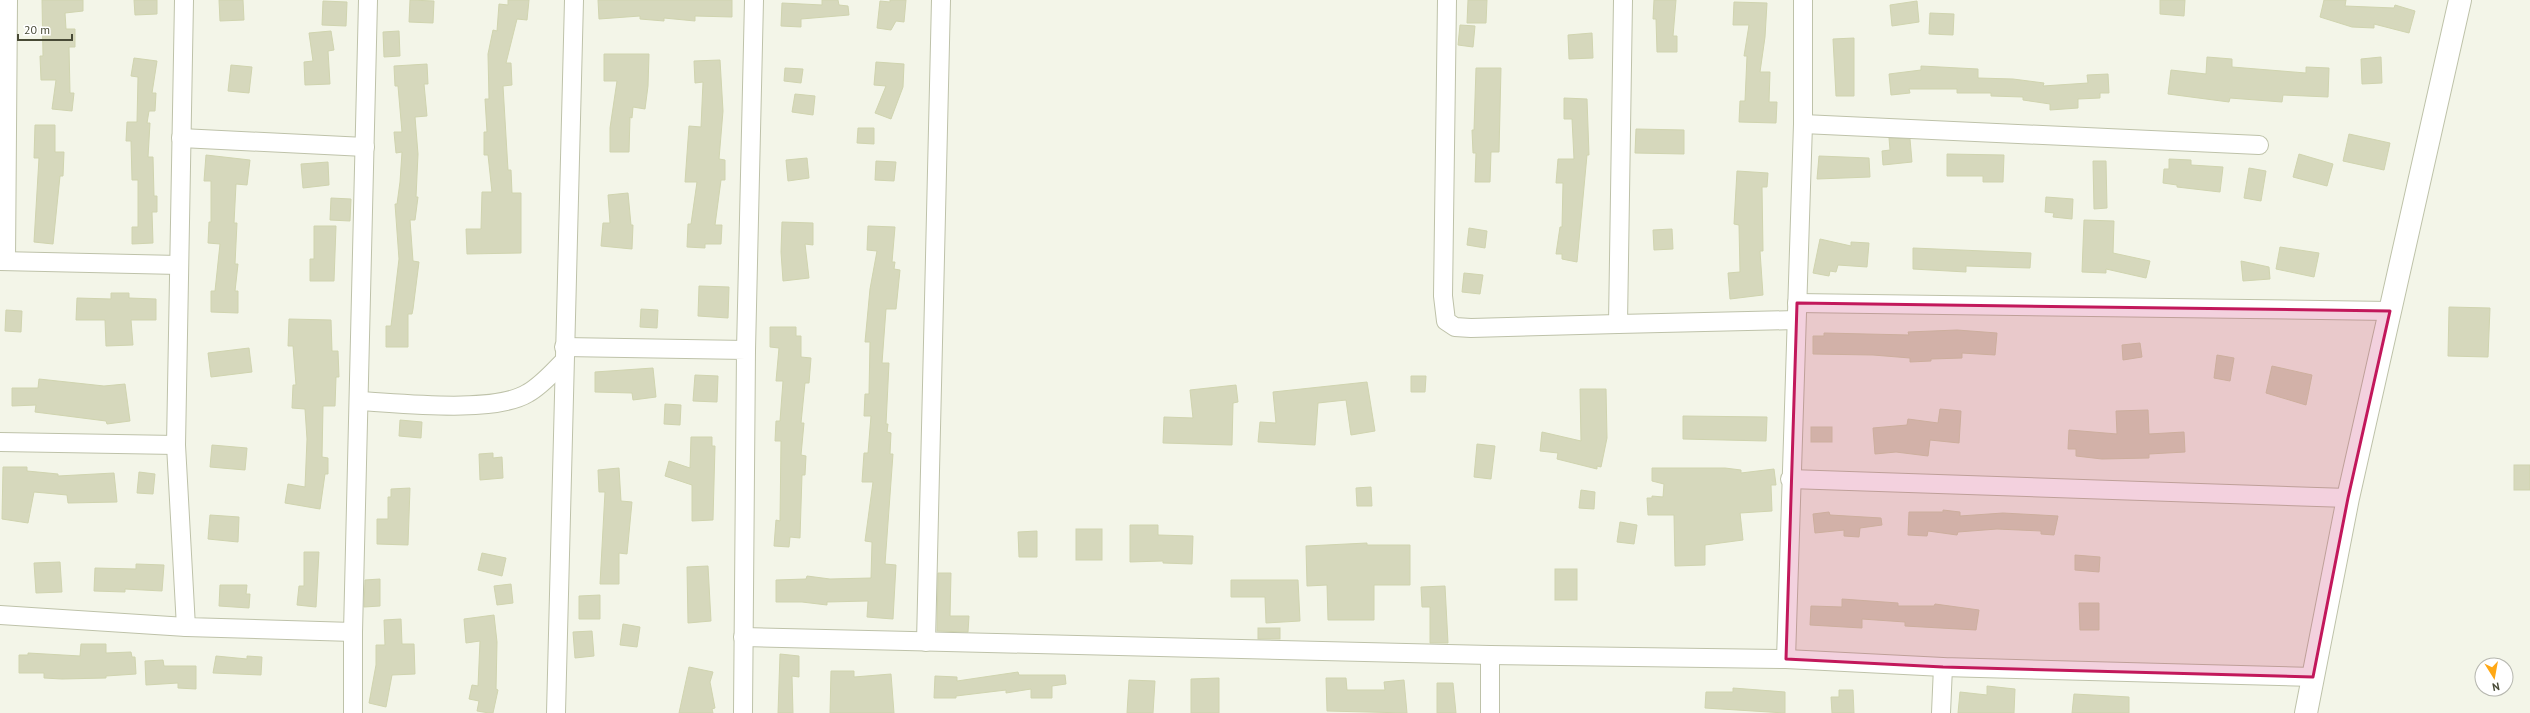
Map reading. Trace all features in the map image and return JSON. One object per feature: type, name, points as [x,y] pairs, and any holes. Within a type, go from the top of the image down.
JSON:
[{"type":"street","points":[[8,0],[3,261],[179,265]]},
{"type":"street","points":[[184,0],[176,445],[186,627]]},
{"type":"street","points":[[353,713],[353,632],[368,0]]},
{"type":"street","points":[[556,713],[574,0]]},
{"type":"street","points":[[743,713],[746,350],[754,0]]},
{"type":"street","points":[[926,642],[942,0]]},
{"type":"street","points":[[1447,0],[1442,296],[1446,321],[1455,326],[1471,328],[1618,324],[1796,311],[2390,311]]},
{"type":"street","points":[[1618,324],[1623,0]]},
{"type":"street","points":[[1786,659],[1790,480],[1803,124],[1803,0]]},
{"type":"street","points":[[2306,713],[2348,498],[2460,0]]},
{"type":"street","points":[[1803,124],[2259,145]]},
{"type":"street","points":[[181,138],[365,147]]},
{"type":"street","points":[[359,401],[464,405],[508,401],[527,394],[564,354],[746,350]]},
{"type":"street","points":[[0,442],[176,445]]},
{"type":"street","points":[[1790,480],[2348,498]]},
{"type":"street","points":[[0,615],[186,627],[353,632]]},
{"type":"street","points":[[743,637],[1490,655],[1786,659],[1943,667],[2313,677]]},
{"type":"street","points":[[1490,655],[1490,713]]},
{"type":"street","points":[[1941,713],[1943,667]]},
{"type":"highlighted area","points":[[1797,303],[2390,311],[2348,498],[2313,677],[1943,667],[1786,659]]},
{"type":"building","points":[[42,0],[83,0],[83,11],[65,13],[66,29],[75,29],[75,47],[69,47],[70,93],[74,93],[72,111],[52,109],[56,80],[41,80],[40,56],[43,56]]},
{"type":"building","points":[[134,0],[157,0],[157,14],[135,15]]},
{"type":"building","points":[[219,0],[243,0],[244,20],[220,21]]},
{"type":"building","points":[[410,0],[434,1],[433,23],[409,22]]},
{"type":"building","points":[[508,0],[529,0],[527,20],[517,19],[506,63],[511,63],[512,85],[503,86],[508,170],[511,170],[512,193],[521,193],[521,253],[467,254],[466,229],[481,229],[482,192],[492,192],[488,155],[484,155],[484,132],[487,132],[485,99],[489,99],[488,54],[493,30],[497,31],[499,4],[508,5]]},
{"type":"building","points":[[598,0],[732,0],[732,17],[695,16],[695,21],[664,18],[664,21],[640,19],[640,16],[599,19]]},
{"type":"building","points":[[822,0],[838,0],[839,5],[848,6],[849,15],[801,19],[801,27],[781,26],[782,3],[822,5]]},
{"type":"building","points":[[890,0],[906,0],[904,22],[896,21],[891,30],[877,28],[880,1],[890,2]]},
{"type":"building","points":[[1468,0],[1487,0],[1486,23],[1467,23]]},
{"type":"building","points":[[1654,0],[1676,0],[1673,36],[1677,36],[1677,52],[1657,52],[1656,19],[1653,19]]},
{"type":"building","points":[[2160,0],[2185,0],[2184,16],[2160,14]]},
{"type":"building","points":[[2324,0],[2346,0],[2345,6],[2394,8],[2395,5],[2415,11],[2409,33],[2374,24],[2374,28],[2352,27],[2320,17]]},
{"type":"building","points":[[323,1],[347,2],[346,26],[322,25]]},
{"type":"building","points":[[1917,1],[1919,22],[1892,26],[1890,5]]},
{"type":"building","points":[[1734,2],[1767,3],[1765,37],[1760,72],[1770,72],[1769,102],[1777,102],[1776,123],[1739,122],[1740,101],[1745,101],[1747,56],[1744,56],[1749,25],[1733,25]]},
{"type":"building","points":[[1930,13],[1954,14],[1953,35],[1929,34]]},
{"type":"building","points":[[1460,25],[1475,26],[1473,47],[1458,45]]},
{"type":"building","points":[[331,31],[334,50],[328,51],[330,84],[305,85],[304,62],[313,61],[309,33]]},
{"type":"building","points":[[399,31],[400,56],[384,57],[383,32]]},
{"type":"building","points":[[1592,33],[1593,58],[1569,59],[1568,35]]},
{"type":"building","points":[[1854,38],[1854,96],[1836,96],[1833,39]]},
{"type":"building","points":[[604,54],[649,54],[648,86],[645,109],[633,107],[632,118],[630,117],[629,152],[610,152],[610,128],[617,81],[604,81]]},
{"type":"building","points":[[2207,57],[2232,59],[2232,67],[2306,73],[2306,67],[2329,68],[2328,97],[2283,95],[2282,102],[2230,98],[2229,102],[2168,94],[2171,70],[2206,74]]},
{"type":"building","points":[[2381,57],[2382,83],[2362,84],[2361,59]]},
{"type":"building","points":[[134,58],[157,61],[152,93],[156,93],[155,111],[149,111],[147,123],[150,123],[148,157],[153,157],[154,196],[157,196],[157,212],[152,212],[153,243],[132,244],[132,227],[138,227],[138,180],[132,180],[131,141],[126,141],[127,122],[137,122],[138,77],[131,76]]},
{"type":"building","points":[[720,60],[723,111],[719,159],[725,160],[725,180],[721,180],[715,225],[722,225],[721,244],[705,244],[705,248],[687,247],[688,224],[691,224],[697,182],[685,182],[689,126],[701,127],[703,82],[695,83],[694,61]]},
{"type":"building","points":[[876,62],[904,64],[903,87],[891,119],[875,113],[886,86],[874,85]]},
{"type":"building","points":[[427,64],[428,84],[424,84],[427,116],[415,117],[418,154],[416,197],[418,197],[415,220],[410,220],[413,261],[419,262],[412,314],[408,314],[408,347],[386,347],[386,326],[391,326],[399,259],[395,204],[397,204],[400,182],[402,152],[396,153],[394,132],[402,132],[398,86],[395,86],[394,66]]},
{"type":"building","points":[[231,65],[252,67],[249,93],[228,91]]},
{"type":"building","points":[[1921,66],[1978,69],[1978,78],[2013,79],[2044,83],[2043,86],[2088,83],[2087,75],[2108,74],[2109,93],[2100,93],[2100,98],[2078,99],[2078,108],[2050,110],[2050,104],[2023,100],[2023,97],[1991,96],[1991,93],[1957,93],[1957,89],[1909,89],[1910,93],[1891,95],[1889,74],[1921,70]]},
{"type":"building","points":[[785,68],[803,69],[801,83],[784,81]]},
{"type":"building","points":[[1476,68],[1501,68],[1499,152],[1491,152],[1490,182],[1475,182],[1476,153],[1473,153],[1472,130],[1474,130]]},
{"type":"building","points":[[795,94],[815,96],[813,115],[792,112]]},
{"type":"building","points":[[1564,98],[1587,99],[1589,155],[1587,155],[1577,262],[1562,259],[1562,254],[1556,254],[1560,227],[1562,227],[1563,183],[1556,183],[1558,159],[1574,159],[1572,119],[1564,119]]},
{"type":"building","points":[[35,125],[55,125],[55,152],[64,152],[63,176],[60,176],[53,244],[34,242],[39,158],[34,158]]},
{"type":"building","points":[[858,128],[874,128],[874,144],[857,143]]},
{"type":"building","points":[[1636,129],[1684,130],[1684,154],[1635,153]]},
{"type":"building","points":[[2349,134],[2390,143],[2384,170],[2343,161]]},
{"type":"building","points":[[1889,138],[1910,139],[1912,162],[1883,165],[1882,151],[1890,150]]},
{"type":"building","points":[[1947,154],[2004,155],[2003,182],[1983,182],[1983,176],[1947,176]]},
{"type":"building","points":[[2299,154],[2333,164],[2327,186],[2293,177]]},
{"type":"building","points":[[206,155],[250,160],[247,185],[236,184],[234,223],[237,223],[235,264],[238,264],[235,291],[238,291],[238,313],[211,312],[211,291],[215,291],[220,244],[208,243],[209,222],[211,222],[211,181],[204,181]]},
{"type":"building","points":[[1819,156],[1869,158],[1870,177],[1817,179]]},
{"type":"building","points":[[807,158],[809,178],[788,181],[786,160]]},
{"type":"building","points":[[2169,159],[2191,160],[2191,165],[2223,167],[2220,192],[2177,187],[2177,185],[2163,183],[2164,169],[2169,169]]},
{"type":"building","points":[[876,161],[896,162],[894,181],[875,180]]},
{"type":"building","points":[[2093,161],[2106,161],[2107,208],[2094,209]]},
{"type":"building","points":[[328,162],[329,185],[303,188],[301,164]]},
{"type":"building","points":[[2249,168],[2266,171],[2261,201],[2244,198]]},
{"type":"building","points":[[1737,171],[1768,173],[1767,187],[1762,187],[1763,251],[1760,251],[1763,295],[1730,299],[1728,273],[1740,272],[1739,225],[1734,224]]},
{"type":"building","points":[[628,193],[631,225],[633,225],[632,249],[601,246],[603,223],[610,223],[608,195]]},
{"type":"building","points":[[2046,197],[2073,199],[2072,219],[2053,217],[2054,213],[2045,212]]},
{"type":"building","points":[[331,198],[351,199],[350,221],[330,220]]},
{"type":"building","points":[[2084,220],[2114,221],[2113,253],[2150,261],[2146,278],[2106,269],[2106,273],[2082,272]]},
{"type":"building","points":[[782,222],[813,223],[813,245],[805,244],[809,278],[783,281],[781,252]]},
{"type":"building","points":[[314,226],[336,226],[334,281],[310,281],[310,259],[314,259]]},
{"type":"building","points":[[868,226],[895,227],[892,262],[895,262],[894,269],[900,270],[896,309],[886,309],[882,363],[889,363],[886,424],[888,424],[887,432],[891,433],[890,454],[893,454],[885,564],[896,565],[893,619],[867,617],[868,601],[827,602],[827,605],[802,602],[776,602],[776,580],[806,579],[807,576],[830,579],[871,578],[872,542],[865,541],[873,482],[862,482],[864,453],[868,453],[871,416],[864,416],[865,394],[869,394],[870,342],[865,342],[870,289],[877,251],[867,250]]},
{"type":"building","points":[[1469,228],[1487,231],[1485,248],[1467,245]]},
{"type":"building","points":[[1672,229],[1673,249],[1654,250],[1653,230]]},
{"type":"building","points":[[1820,239],[1851,246],[1851,242],[1869,243],[1867,267],[1838,265],[1836,272],[1830,271],[1829,276],[1813,273]]},
{"type":"building","points":[[2280,247],[2319,253],[2314,277],[2276,269]]},
{"type":"building","points":[[1913,248],[2031,253],[2030,268],[1966,266],[1966,272],[1913,269]]},
{"type":"building","points":[[2241,261],[2269,267],[2270,279],[2243,281]]},
{"type":"building","points":[[1464,273],[1483,275],[1480,294],[1462,292]]},
{"type":"building","points":[[699,286],[729,287],[728,318],[698,316]]},
{"type":"building","points":[[111,293],[129,293],[129,298],[156,299],[156,320],[131,320],[133,345],[106,346],[105,320],[76,320],[77,298],[111,299]]},
{"type":"building","points":[[2449,307],[2490,308],[2488,357],[2448,356]]},
{"type":"building","points":[[641,309],[658,310],[657,328],[640,327]]},
{"type":"building","points":[[6,310],[22,311],[21,332],[5,331]]},
{"type":"building","points":[[289,319],[331,320],[332,351],[338,351],[339,377],[336,377],[335,406],[323,406],[322,457],[328,458],[328,474],[325,474],[320,509],[285,503],[288,484],[305,487],[307,439],[305,409],[292,408],[293,385],[296,385],[293,346],[288,346]]},
{"type":"building","points":[[770,327],[796,327],[796,336],[801,336],[801,357],[811,358],[809,383],[805,383],[801,423],[804,423],[801,455],[806,456],[805,475],[802,475],[800,538],[790,537],[789,547],[774,546],[776,520],[780,521],[781,441],[775,441],[776,421],[780,421],[783,381],[776,381],[779,348],[770,347]]},
{"type":"building","points":[[1957,330],[1997,333],[1995,355],[1962,353],[1962,358],[1931,359],[1931,361],[1910,362],[1910,358],[1873,355],[1813,354],[1813,336],[1824,336],[1824,333],[1909,335],[1908,332]]},
{"type":"building","points":[[2140,343],[2142,357],[2123,360],[2122,345]]},
{"type":"building","points":[[249,348],[252,372],[211,377],[208,353]]},
{"type":"building","points":[[2217,355],[2234,358],[2230,381],[2214,378]]},
{"type":"building","points":[[2272,366],[2312,375],[2306,405],[2266,393]]},
{"type":"building","points":[[653,368],[656,397],[633,400],[632,393],[595,392],[595,372]]},
{"type":"building","points":[[695,375],[718,376],[717,402],[693,401]]},
{"type":"building","points":[[1411,376],[1426,376],[1425,392],[1411,392]]},
{"type":"building","points":[[39,379],[104,386],[125,384],[130,421],[107,424],[106,421],[35,412],[36,405],[12,406],[12,388],[38,388]]},
{"type":"building","points":[[1367,382],[1375,431],[1351,435],[1346,400],[1318,403],[1315,445],[1258,442],[1260,422],[1276,423],[1273,392]]},
{"type":"building","points":[[1236,385],[1238,402],[1233,403],[1232,445],[1163,443],[1164,417],[1193,418],[1190,390]]},
{"type":"building","points":[[1580,389],[1606,389],[1607,438],[1601,467],[1597,466],[1597,469],[1557,459],[1558,453],[1540,451],[1542,432],[1581,441]]},
{"type":"building","points":[[665,404],[681,405],[680,425],[664,424]]},
{"type":"building","points":[[1940,409],[1961,411],[1959,443],[1930,440],[1928,456],[1896,452],[1875,454],[1873,428],[1907,425],[1908,419],[1938,423]]},
{"type":"building","points":[[2148,410],[2149,434],[2184,432],[2185,452],[2149,454],[2149,458],[2102,459],[2076,456],[2076,449],[2068,449],[2069,430],[2117,434],[2116,411]]},
{"type":"building","points":[[1683,416],[1767,417],[1766,441],[1683,439]]},
{"type":"building","points":[[400,420],[422,422],[421,438],[399,436]]},
{"type":"building","points":[[1811,427],[1832,427],[1832,442],[1811,442]]},
{"type":"building","points":[[691,437],[712,437],[712,446],[715,446],[713,520],[692,521],[692,485],[665,476],[669,461],[690,468]]},
{"type":"building","points":[[1477,444],[1495,446],[1491,479],[1474,477]]},
{"type":"building","points":[[212,445],[247,448],[245,470],[210,467]]},
{"type":"building","points":[[493,453],[493,458],[502,457],[503,478],[480,480],[479,454]]},
{"type":"building","points":[[2514,465],[2530,465],[2530,490],[2514,490]]},
{"type":"building","points":[[3,467],[27,467],[27,471],[58,474],[58,476],[114,473],[117,502],[68,503],[67,495],[34,492],[28,523],[2,519]]},
{"type":"building","points":[[619,468],[621,501],[632,502],[627,554],[619,553],[619,584],[600,584],[605,492],[599,492],[598,470]]},
{"type":"building","points":[[1652,468],[1725,468],[1741,470],[1741,473],[1774,469],[1776,485],[1771,485],[1772,511],[1740,513],[1743,540],[1705,545],[1705,565],[1675,566],[1674,515],[1648,515],[1647,498],[1652,498],[1652,496],[1663,497],[1664,484],[1652,481]]},
{"type":"building","points":[[139,472],[155,474],[153,494],[137,493]]},
{"type":"building","points":[[1371,487],[1372,506],[1357,506],[1356,488]]},
{"type":"building","points":[[410,488],[408,545],[377,544],[377,519],[388,519],[388,497],[391,497],[391,489]]},
{"type":"building","points":[[1581,490],[1595,492],[1594,509],[1579,508]]},
{"type":"building","points":[[1943,510],[1960,512],[1960,516],[2003,513],[2058,516],[2054,535],[2041,534],[2041,531],[1997,529],[1958,532],[1957,535],[1928,531],[1927,536],[1908,535],[1909,512],[1943,512]]},
{"type":"building","points":[[1829,512],[1830,515],[1881,518],[1882,525],[1860,528],[1859,537],[1844,536],[1844,530],[1815,533],[1813,514]]},
{"type":"building","points":[[210,515],[239,517],[238,542],[208,539]]},
{"type":"building","points":[[1620,522],[1637,525],[1634,544],[1617,542]]},
{"type":"building","points":[[1130,525],[1158,525],[1158,535],[1193,536],[1192,564],[1163,563],[1163,561],[1130,562]]},
{"type":"building","points":[[1076,529],[1102,529],[1102,560],[1076,560]]},
{"type":"building","points":[[1037,531],[1037,557],[1019,557],[1018,532]]},
{"type":"building","points":[[1367,543],[1367,545],[1410,545],[1410,585],[1374,585],[1374,620],[1328,620],[1327,585],[1307,586],[1306,546]]},
{"type":"building","points":[[304,552],[319,552],[316,607],[297,605],[299,586],[304,586]]},
{"type":"building","points":[[482,553],[506,558],[502,576],[478,570]]},
{"type":"building","points":[[2075,555],[2100,557],[2099,572],[2075,570]]},
{"type":"building","points":[[60,562],[62,592],[36,593],[34,563]]},
{"type":"building","points":[[136,564],[164,565],[162,591],[125,589],[125,592],[94,591],[95,568],[136,569]]},
{"type":"building","points":[[708,566],[711,621],[688,623],[687,567]]},
{"type":"building","points":[[1555,569],[1577,569],[1577,600],[1555,600]]},
{"type":"building","points":[[938,573],[951,573],[950,616],[969,616],[968,632],[937,631]]},
{"type":"building","points":[[380,579],[380,606],[364,607],[365,580]]},
{"type":"building","points":[[1231,580],[1298,580],[1300,621],[1266,623],[1265,597],[1231,597]]},
{"type":"building","points":[[511,584],[513,603],[497,605],[494,586]]},
{"type":"building","points":[[220,585],[247,585],[246,594],[250,594],[249,608],[219,606]]},
{"type":"building","points":[[1445,586],[1448,643],[1430,643],[1430,607],[1422,607],[1421,587]]},
{"type":"building","points":[[600,595],[600,619],[579,619],[579,596]]},
{"type":"building","points":[[1842,599],[1898,603],[1898,606],[1934,606],[1935,604],[1979,610],[1976,630],[1905,626],[1905,622],[1862,619],[1862,628],[1810,625],[1811,606],[1842,607]]},
{"type":"building","points":[[2079,603],[2099,603],[2099,630],[2080,630]]},
{"type":"building","points":[[494,615],[497,642],[496,689],[498,690],[493,713],[489,713],[477,711],[479,701],[469,699],[472,685],[478,686],[480,641],[466,643],[464,619]]},
{"type":"building","points":[[401,619],[402,644],[414,644],[415,674],[392,675],[386,707],[369,703],[376,665],[376,645],[385,645],[384,620]]},
{"type":"building","points":[[623,624],[640,627],[637,647],[620,645]]},
{"type":"building","points":[[1258,628],[1280,628],[1280,639],[1258,639]]},
{"type":"building","points":[[592,631],[594,656],[575,658],[573,632]]},
{"type":"building","points":[[81,644],[106,644],[106,653],[131,652],[132,657],[135,657],[136,674],[106,676],[106,678],[62,679],[44,678],[44,673],[19,673],[19,655],[28,655],[28,653],[80,656]]},
{"type":"building","points":[[780,654],[799,656],[799,677],[792,676],[793,713],[778,713]]},
{"type":"building","points":[[216,656],[247,659],[247,656],[262,657],[261,675],[213,673]]},
{"type":"building","points":[[163,660],[164,666],[196,666],[196,689],[178,688],[178,683],[146,685],[145,661]]},
{"type":"building","points":[[689,667],[713,672],[710,682],[715,708],[712,709],[713,713],[679,713]]},
{"type":"building","points":[[831,671],[854,671],[854,677],[891,674],[894,713],[830,713]]},
{"type":"building","points":[[1018,672],[1019,675],[1065,675],[1066,684],[1052,686],[1052,698],[1031,698],[1031,689],[1006,693],[1006,690],[956,696],[956,698],[934,698],[935,676],[957,677],[957,681]]},
{"type":"building","points":[[1219,678],[1219,713],[1191,713],[1191,679]]},
{"type":"building","points":[[1326,678],[1346,678],[1347,690],[1385,690],[1384,682],[1404,680],[1407,713],[1327,711]]},
{"type":"building","points":[[1129,680],[1155,681],[1153,713],[1127,713]]},
{"type":"building","points":[[1437,683],[1453,683],[1456,713],[1437,713]]},
{"type":"building","points":[[1987,686],[2015,689],[2014,713],[1958,713],[1960,692],[1987,695]]},
{"type":"building","points":[[1733,688],[1785,692],[1785,713],[1705,708],[1706,692],[1733,692]]},
{"type":"building","points":[[1839,690],[1853,690],[1854,713],[1832,713],[1831,697],[1839,697]]},
{"type":"building","points":[[2074,694],[2129,697],[2129,713],[2072,713]]}]
